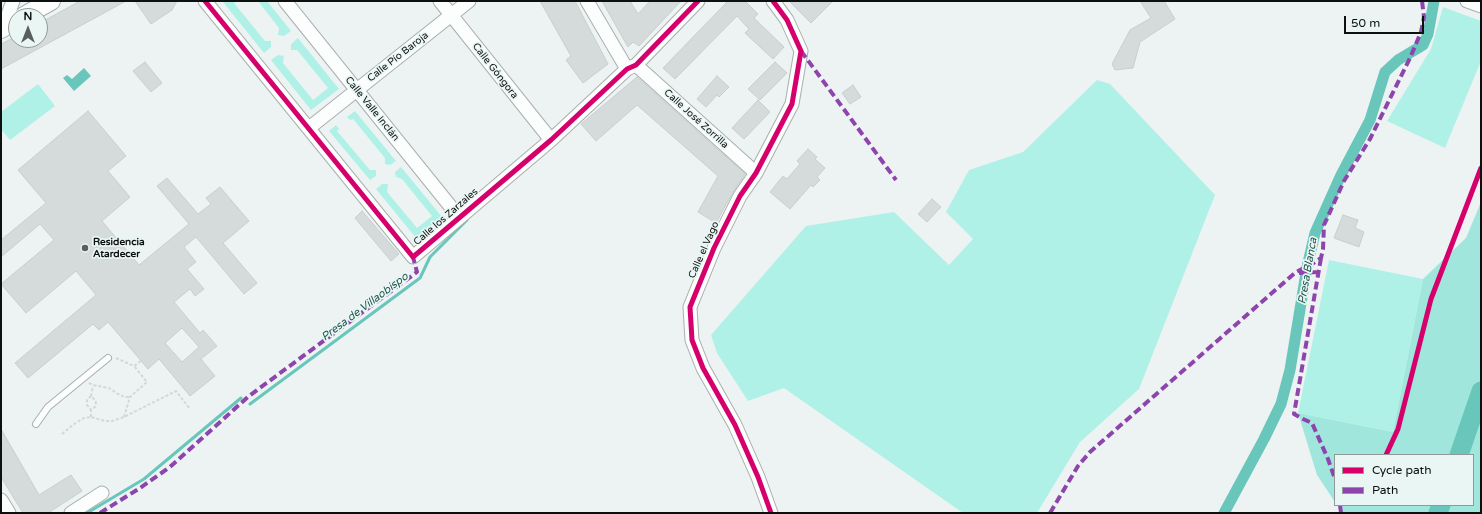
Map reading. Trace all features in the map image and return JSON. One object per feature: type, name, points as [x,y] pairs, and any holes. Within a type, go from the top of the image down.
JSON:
[{"type":"street","points":[[7,26],[13,1]]},
{"type":"street","points":[[38,8],[51,1]]},
{"type":"street","name":"Calle los Zarzales","points":[[205,1],[413,257],[551,140],[631,67],[698,1]]},
{"type":"street","name":"Calle Valle Inclán","points":[[285,1],[459,217]]},
{"type":"street","name":"Calle Góngora","points":[[440,1],[551,140]]},
{"type":"street","name":"Calle Pío Baroja","points":[[309,128],[469,1]]},
{"type":"street","name":"Calle José Zorrilla","points":[[587,1],[631,67],[756,173]]},
{"type":"street","name":"Calle el Vago","points":[[771,513],[758,476],[735,425],[703,368],[692,340],[690,307],[714,248],[740,196],[756,173],[792,104],[801,51],[788,20],[773,1]]},
{"type":"street","points":[[1468,1],[1481,6]]},
{"type":"street","points":[[71,513],[102,493]]},
{"type":"street","points":[[1,500],[9,513]]},
{"type":"lane","points":[[36,424],[48,407],[108,358]]},
{"type":"path","points":[[108,358],[113,356],[116,359],[134,366],[147,382],[130,397],[124,418]]},
{"type":"path","points":[[134,366],[142,361]]},
{"type":"path","points":[[83,379],[93,386],[109,388],[125,397],[130,397]]},
{"type":"path","points":[[91,418],[91,410],[87,405],[87,400],[93,386]]},
{"type":"path","points":[[62,434],[84,418],[112,421],[124,418],[176,391],[190,409]]},
{"type":"path","points":[[90,396],[96,401],[95,407],[91,410]]},
{"type":"green space","points":[[237,1],[234,3],[265,41],[271,41],[271,47],[264,53],[223,2]]},
{"type":"green space","points":[[258,1],[267,1],[291,31],[284,36],[278,35],[279,28]]},
{"type":"green space","points":[[1443,7],[1481,21],[1481,61],[1445,148],[1387,121],[1431,49]]},
{"type":"green space","points":[[298,38],[339,89],[311,110],[271,60],[278,55],[284,56],[283,63],[313,100],[328,88],[297,50],[291,50],[291,44]]},
{"type":"green space","points":[[1097,80],[1110,84],[1215,195],[1139,389],[1080,442],[1037,513],[963,513],[784,388],[748,401],[717,353],[711,335],[806,226],[894,212],[949,265],[973,239],[946,212],[969,170],[1023,152]]},
{"type":"green space","points":[[38,84],[55,106],[10,140],[1,129],[1,112]]},
{"type":"green space","points":[[355,111],[396,161],[390,165],[385,164],[385,158],[353,119],[350,120],[347,117]]},
{"type":"green space","points":[[336,125],[339,129],[337,131],[370,170],[376,170],[376,176],[370,180],[329,131]]},
{"type":"green space","points":[[401,167],[442,217],[416,238],[376,189],[382,184],[388,184],[387,192],[417,228],[432,216],[402,179],[396,177],[395,172]]},
{"type":"green space","points":[[1481,202],[1481,513],[1342,513],[1338,506],[1474,506],[1474,454],[1334,454],[1334,500],[1317,475],[1298,413],[1393,432],[1423,279],[1466,238]]},
{"type":"green space","points":[[1329,260],[1423,279],[1393,432],[1298,413]]},
{"type":"water","points":[[84,68],[91,76],[74,91],[63,78],[67,75],[72,79]]},
{"type":"building","points":[[80,1],[126,1],[48,43],[48,19]]},
{"type":"building","points":[[135,1],[177,1],[172,10],[151,24]]},
{"type":"building","points":[[540,1],[575,1],[608,64],[583,83],[566,60],[571,56]]},
{"type":"building","points":[[602,1],[630,1],[638,14],[650,1],[681,1],[639,46],[633,42],[628,47]]},
{"type":"building","points":[[728,1],[745,1],[758,14],[754,18],[784,47],[773,59],[745,33],[749,29],[737,16],[675,79],[663,68]]},
{"type":"building","points":[[789,1],[833,1],[811,23]]},
{"type":"building","points":[[1140,1],[1164,1],[1175,19],[1140,42],[1133,68],[1115,70],[1112,64],[1130,30],[1151,18]]},
{"type":"building","points":[[8,40],[8,48],[40,48],[1,69],[1,44]]},
{"type":"building","points":[[145,62],[162,83],[151,92],[133,71]]},
{"type":"building","points":[[775,62],[787,73],[760,100],[748,89]]},
{"type":"building","points":[[717,76],[729,87],[719,97],[717,95],[706,107],[697,99]]},
{"type":"building","points":[[637,77],[745,174],[716,223],[698,212],[718,176],[637,105],[596,141],[581,124]]},
{"type":"building","points":[[853,85],[861,97],[850,104],[842,93]]},
{"type":"building","points":[[758,100],[770,112],[744,139],[732,128]]},
{"type":"building","name":"Residencia Atardecer","points":[[88,111],[126,156],[108,171],[130,197],[102,221],[139,265],[189,224],[157,186],[167,178],[198,214],[211,204],[206,198],[220,187],[249,221],[223,243],[257,283],[244,294],[196,237],[184,247],[196,262],[187,269],[204,289],[195,296],[190,289],[174,302],[200,333],[203,330],[217,346],[201,359],[215,376],[190,396],[159,359],[148,369],[108,322],[99,330],[93,324],[28,378],[15,363],[96,295],[76,271],[26,313],[1,284],[54,240],[40,224],[1,257],[1,240],[46,203],[18,170]],"holes":[[[182,328],[199,347],[182,362],[165,343]]]},
{"type":"building","points":[[808,149],[817,157],[815,159],[825,168],[817,177],[820,180],[813,187],[811,185],[790,209],[770,192],[783,176],[787,179],[800,164],[797,161]]},
{"type":"building","points":[[932,199],[941,207],[927,222],[918,214]]},
{"type":"building","points":[[362,211],[399,254],[391,261],[355,218]]},
{"type":"building","points":[[1343,215],[1358,220],[1355,228],[1364,232],[1359,247],[1334,238]]},
{"type":"building","points":[[1,429],[39,495],[71,475],[82,491],[48,513],[23,513],[1,477]]},
{"type":"waterway","name":"Presa Blanca","points":[[1224,513],[1281,404],[1290,370],[1307,267],[1315,233],[1341,175],[1370,120],[1385,72],[1398,60],[1423,45],[1428,34],[1434,1]]},
{"type":"waterway","name":"Presa de Villaobispo","points":[[250,404],[420,278],[430,257],[467,220]]},
{"type":"waterway","points":[[1459,454],[1481,391]]},
{"type":"waterway","name":"Presa de Villaobispo","points":[[87,513],[144,479],[241,398]]},
{"type":"waterway","points":[[1438,513],[1441,506]]},
{"type":"marked path","points":[[1050,513],[1078,466],[1090,452],[1296,272],[1321,258],[1324,225],[1344,181],[1370,139],[1410,58],[1421,32],[1424,17],[1422,1]]},
{"type":"marked path","points":[[801,51],[896,180]]},
{"type":"marked path","points":[[100,513],[170,467],[249,396],[417,272],[413,257]]},
{"type":"marked path","points":[[1321,258],[1294,414],[1312,423],[1334,476]]},
{"type":"marked path","points":[[1299,273],[1318,272]]},
{"type":"marked path","points":[[1340,506],[1341,513]]},
{"type":"cycle path","points":[[205,1],[413,257],[551,140],[627,69],[636,65],[698,1]]},
{"type":"cycle path","points":[[771,513],[758,477],[735,425],[703,368],[692,340],[690,307],[714,248],[740,196],[756,173],[792,104],[801,51],[787,20],[773,1]]},
{"type":"cycle path","points":[[1386,454],[1398,429],[1431,299],[1481,168]]},
{"type":"place","name":"Residencia Atardecer","points":[[85,248]]}]
